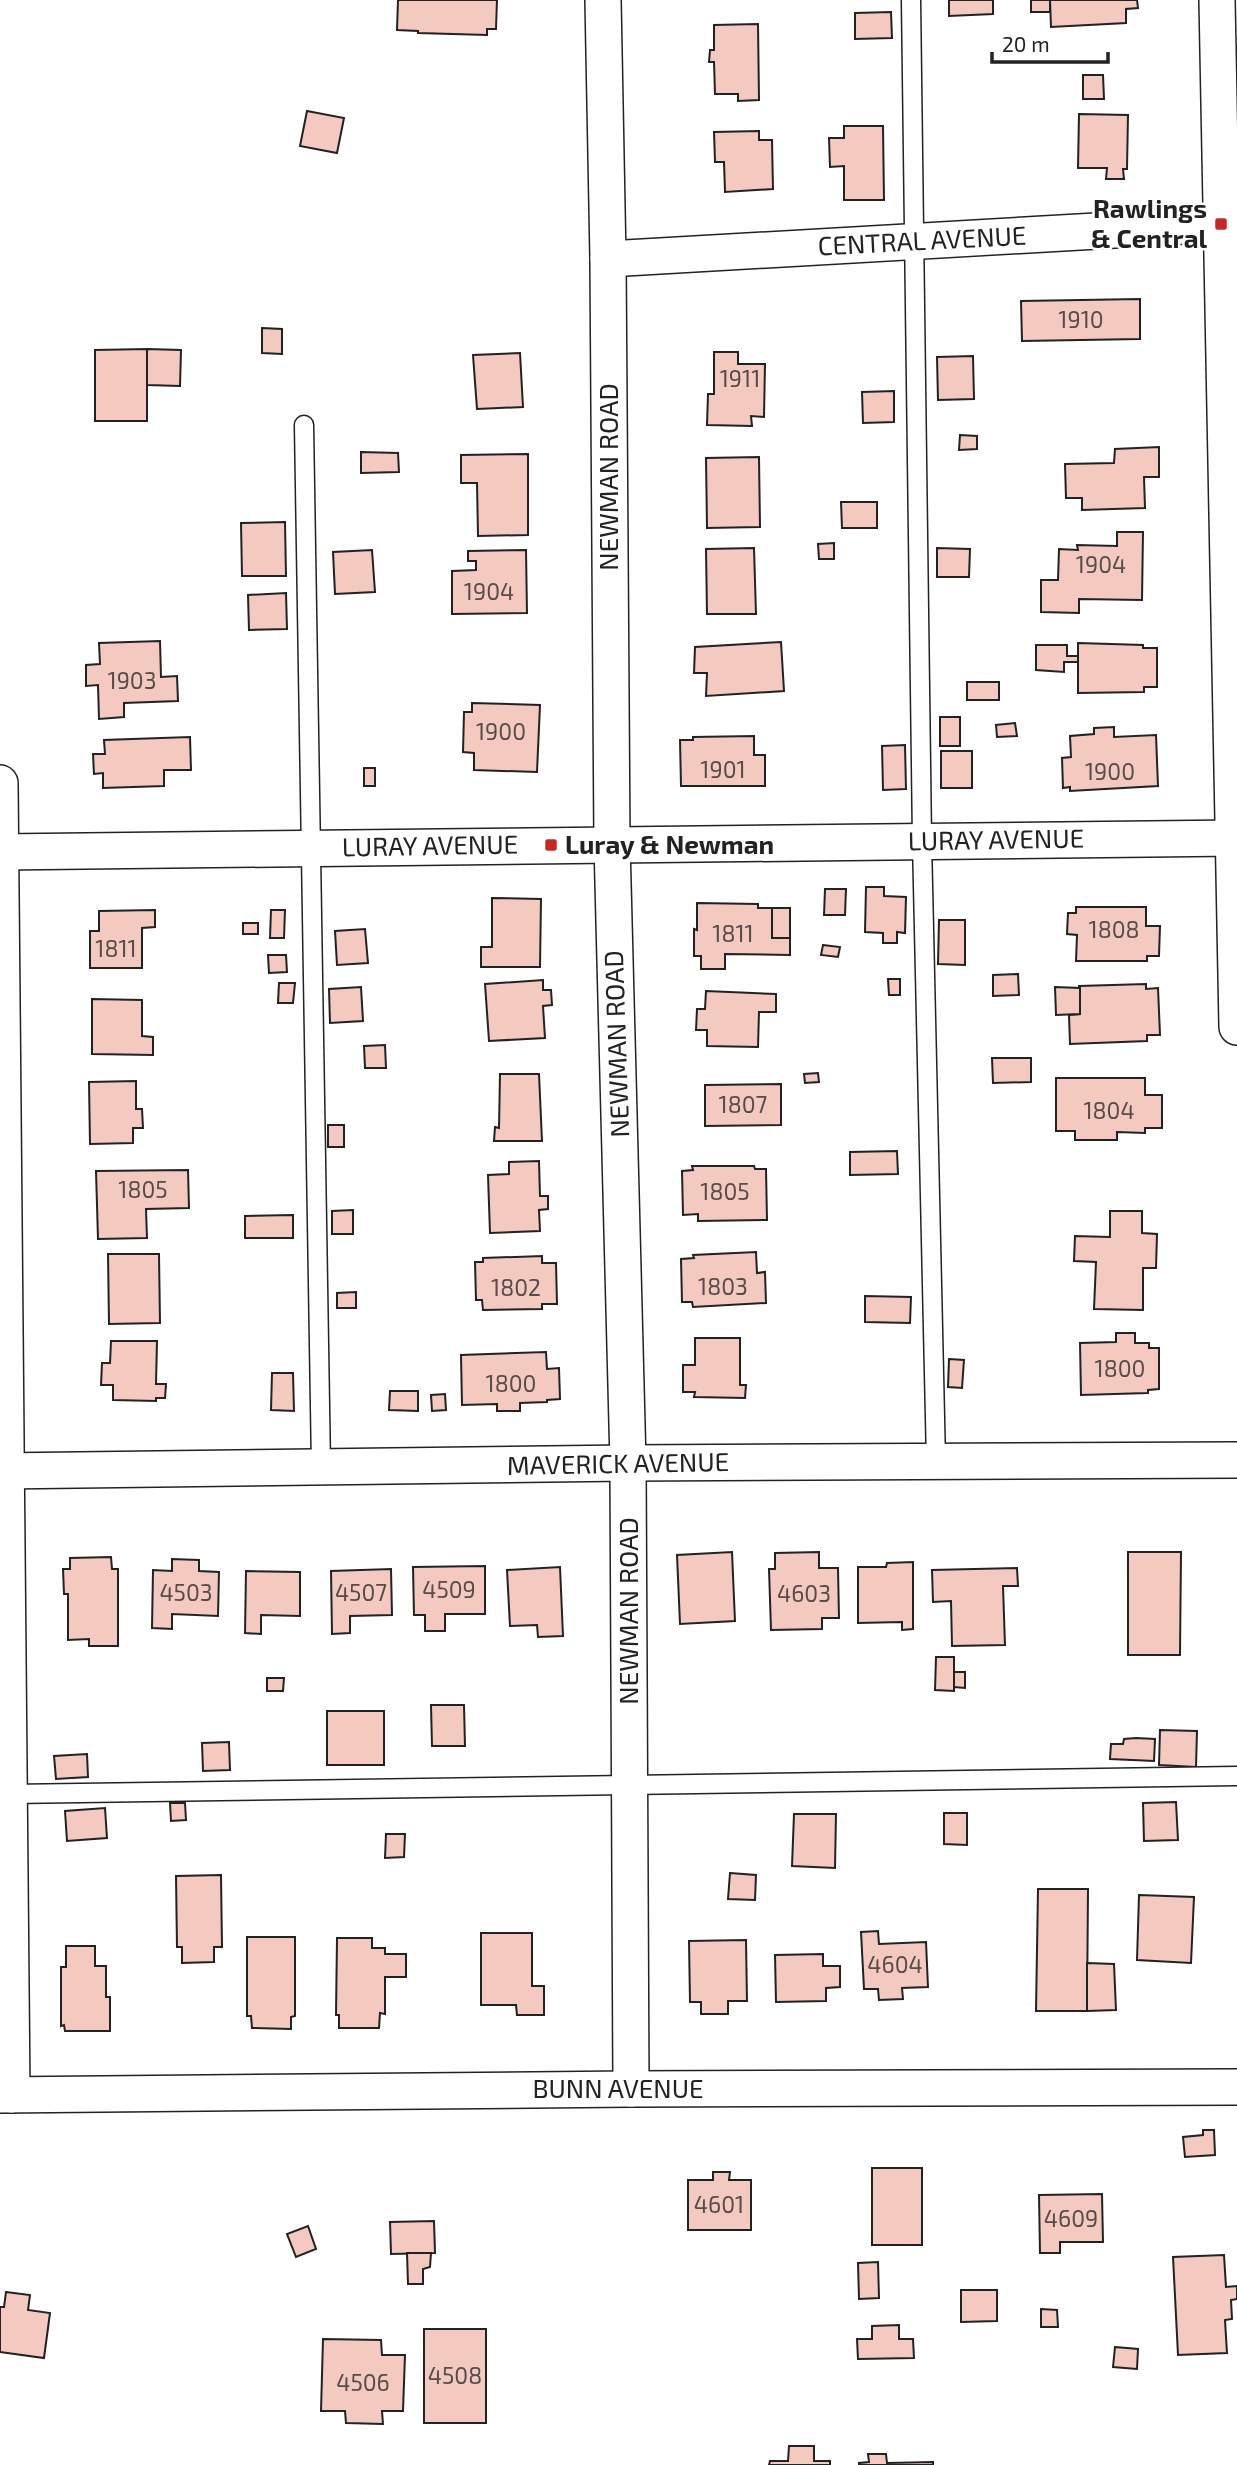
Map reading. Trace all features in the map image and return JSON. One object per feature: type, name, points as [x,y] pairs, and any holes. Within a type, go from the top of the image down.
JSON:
[{"type":"street","name":"NEWMAN ROAD","points":[[603,0],[608,259],[612,844],[628,1463],[631,2089]]},
{"type":"street","points":[[1217,0],[1229,223],[1237,1027]]},
{"type":"street","name":"CENTRAL AVENUE","points":[[608,259],[1229,223]]},
{"type":"street","points":[[0,783],[4,1471],[10,1794],[6,2095]]},
{"type":"street","name":"LURAY AVENUE","points":[[1,852],[1236,838]]},
{"type":"street","name":"MAVERICK AVENUE","points":[[4,1471],[628,1463],[1237,1461]]},
{"type":"street","name":"BUNN AVENUE","points":[[6,2095],[1237,2087]]},
{"type":"lane","points":[[911,0],[922,841],[936,1462]]},
{"type":"lane","points":[[304,425],[321,1468]]},
{"type":"lane","points":[[10,1794],[1237,1776]]},
{"type":"building","points":[[398,0],[497,0],[496,29],[487,29],[487,35],[397,30]]},
{"type":"building","points":[[949,0],[993,0],[993,14],[949,16]]},
{"type":"building","points":[[1031,0],[1050,0],[1050,12],[1031,12]]},
{"type":"building","points":[[1050,0],[1137,0],[1138,8],[1126,9],[1126,23],[1051,27]]},
{"type":"building","points":[[891,12],[892,38],[855,39],[855,13]]},
{"type":"building","points":[[758,24],[759,100],[738,101],[738,94],[715,94],[714,62],[709,62],[710,50],[714,50],[714,25]]},
{"type":"building","points":[[1083,75],[1103,75],[1104,99],[1083,99]]},
{"type":"building","points":[[307,111],[344,118],[337,153],[300,146]]},
{"type":"building","points":[[1079,114],[1128,115],[1127,169],[1123,169],[1124,179],[1106,179],[1107,168],[1078,168]]},
{"type":"building","points":[[844,126],[883,126],[884,200],[844,200],[844,166],[830,167],[829,138],[844,138]]},
{"type":"building","points":[[759,131],[759,140],[772,140],[773,189],[725,192],[724,162],[715,162],[714,132]]},
{"type":"building","points":[[1140,299],[1140,339],[1022,341],[1021,301]]},
{"type":"building","points":[[262,328],[282,329],[282,354],[262,353]]},
{"type":"building","points":[[147,349],[181,350],[180,386],[147,385]]},
{"type":"building","points":[[147,349],[147,421],[95,421],[95,350]]},
{"type":"building","points":[[714,352],[738,352],[738,364],[765,364],[764,417],[751,416],[752,426],[707,425],[708,394],[714,394]]},
{"type":"building","points":[[520,353],[523,407],[477,409],[473,355]]},
{"type":"building","points":[[973,356],[974,399],[938,400],[937,357]]},
{"type":"building","points":[[894,391],[894,422],[863,423],[862,392]]},
{"type":"building","points":[[960,435],[977,436],[977,449],[959,450]]},
{"type":"building","points":[[1159,447],[1159,477],[1144,477],[1145,508],[1082,510],[1082,498],[1066,498],[1065,464],[1114,463],[1115,449]]},
{"type":"building","points":[[361,452],[398,453],[399,472],[361,473]]},
{"type":"building","points":[[528,454],[528,535],[478,536],[477,483],[461,483],[461,455]]},
{"type":"building","points":[[759,457],[760,527],[707,528],[706,458]]},
{"type":"building","points":[[841,502],[877,502],[877,528],[842,528]]},
{"type":"building","points":[[285,522],[286,576],[242,576],[241,523]]},
{"type":"building","points":[[1117,532],[1143,532],[1142,600],[1079,599],[1079,613],[1041,612],[1041,580],[1058,580],[1059,549],[1078,550],[1077,545],[1117,546]]},
{"type":"building","points":[[834,543],[834,559],[819,559],[818,544]]},
{"type":"building","points":[[754,548],[756,614],[707,614],[706,549]]},
{"type":"building","points":[[937,548],[970,549],[969,577],[937,577]]},
{"type":"building","points":[[372,550],[375,592],[335,594],[333,552]]},
{"type":"building","points":[[526,550],[527,613],[452,614],[452,571],[476,570],[476,561],[468,561],[468,551]]},
{"type":"building","points":[[286,593],[287,629],[249,630],[248,595]]},
{"type":"building","points":[[160,641],[161,677],[177,676],[178,701],[124,703],[124,717],[99,719],[98,685],[86,686],[86,665],[100,664],[99,643]]},
{"type":"building","points":[[781,642],[784,691],[706,696],[707,673],[694,673],[695,647]]},
{"type":"building","points":[[1078,643],[1143,645],[1143,648],[1157,648],[1157,687],[1144,687],[1144,692],[1078,693]]},
{"type":"building","points":[[1036,645],[1067,645],[1067,656],[1078,656],[1078,662],[1064,662],[1064,672],[1036,670]]},
{"type":"building","points":[[967,682],[999,682],[999,700],[967,700]]},
{"type":"building","points":[[472,703],[540,705],[537,772],[474,770],[474,753],[463,752],[464,712],[472,712]]},
{"type":"building","points":[[940,717],[960,717],[960,746],[940,746]]},
{"type":"building","points":[[1015,723],[1017,736],[997,737],[996,725]]},
{"type":"building","points":[[1114,727],[1114,737],[1156,735],[1158,786],[1070,791],[1070,787],[1063,788],[1062,758],[1071,757],[1070,736],[1094,734],[1094,728]]},
{"type":"building","points":[[754,736],[754,755],[765,755],[765,786],[681,786],[680,740],[693,740],[693,737]]},
{"type":"building","points":[[190,737],[191,770],[164,770],[164,786],[103,788],[103,773],[94,774],[93,754],[105,754],[104,740]]},
{"type":"building","points":[[905,745],[906,789],[883,790],[882,746]]},
{"type":"building","points":[[941,751],[972,751],[972,788],[941,788]]},
{"type":"building","points":[[364,768],[375,768],[375,786],[364,786]]},
{"type":"building","points":[[866,887],[884,887],[884,896],[906,897],[905,933],[897,932],[897,943],[883,943],[883,933],[865,932]]},
{"type":"building","points":[[825,889],[846,889],[845,915],[824,915]]},
{"type":"building","points":[[492,898],[541,899],[540,967],[481,967],[481,947],[492,947]]},
{"type":"building","points":[[697,903],[758,904],[758,908],[772,908],[772,938],[790,938],[790,955],[725,954],[725,969],[701,969],[701,956],[694,956]]},
{"type":"building","points":[[1076,907],[1146,907],[1146,926],[1160,926],[1159,956],[1147,956],[1147,961],[1076,961],[1077,935],[1067,934],[1068,913],[1076,913]]},
{"type":"building","points":[[772,908],[790,908],[790,938],[772,938]]},
{"type":"building","points":[[155,910],[155,927],[142,928],[142,968],[90,968],[90,931],[99,931],[99,911]]},
{"type":"building","points":[[271,910],[285,910],[284,938],[270,938]]},
{"type":"building","points":[[939,920],[965,920],[965,965],[938,964]]},
{"type":"building","points":[[243,923],[258,923],[258,934],[243,934]]},
{"type":"building","points":[[365,929],[368,963],[337,965],[335,931]]},
{"type":"building","points":[[823,945],[840,947],[838,957],[821,955]]},
{"type":"building","points":[[268,955],[286,955],[287,972],[269,973]]},
{"type":"building","points":[[1018,974],[1019,995],[993,996],[993,975]]},
{"type":"building","points":[[888,979],[900,979],[900,995],[889,995]]},
{"type":"building","points":[[543,980],[543,990],[551,990],[552,1005],[543,1006],[545,1038],[489,1041],[485,984]]},
{"type":"building","points":[[279,983],[295,983],[293,1003],[278,1003]]},
{"type":"building","points":[[1146,984],[1146,989],[1158,988],[1160,1035],[1147,1035],[1147,1041],[1070,1044],[1069,1015],[1080,1014],[1079,986]]},
{"type":"building","points":[[361,987],[363,1021],[330,1023],[329,989]]},
{"type":"building","points":[[1055,987],[1080,988],[1080,1014],[1056,1015]]},
{"type":"building","points":[[706,991],[776,994],[776,1012],[759,1012],[758,1047],[707,1046],[707,1030],[696,1030],[697,1009],[705,1009]]},
{"type":"building","points":[[92,999],[142,1000],[142,1036],[153,1037],[153,1055],[92,1054]]},
{"type":"building","points":[[385,1045],[386,1068],[365,1068],[364,1046]]},
{"type":"building","points":[[992,1058],[1031,1058],[1031,1082],[993,1083]]},
{"type":"building","points":[[818,1073],[819,1082],[805,1083],[804,1074]]},
{"type":"building","points":[[500,1074],[539,1074],[542,1141],[494,1141],[495,1127],[499,1128]]},
{"type":"building","points":[[1056,1078],[1145,1078],[1145,1095],[1162,1095],[1162,1128],[1145,1128],[1145,1133],[1117,1132],[1117,1140],[1075,1140],[1075,1131],[1056,1131]]},
{"type":"building","points":[[136,1081],[136,1109],[142,1109],[143,1128],[133,1128],[133,1143],[90,1144],[89,1082]]},
{"type":"building","points":[[781,1084],[781,1125],[705,1126],[705,1085]]},
{"type":"building","points":[[328,1125],[344,1125],[344,1147],[328,1147]]},
{"type":"building","points":[[897,1151],[898,1174],[850,1175],[850,1152]]},
{"type":"building","points":[[539,1161],[540,1196],[548,1196],[548,1209],[539,1210],[540,1231],[490,1233],[488,1175],[509,1174],[509,1162]]},
{"type":"building","points":[[692,1166],[754,1166],[755,1169],[766,1169],[767,1220],[698,1221],[698,1214],[683,1215],[682,1171],[693,1170]]},
{"type":"building","points":[[188,1170],[189,1208],[146,1209],[147,1238],[98,1239],[96,1171]]},
{"type":"building","points":[[353,1210],[353,1234],[332,1234],[332,1211]]},
{"type":"building","points":[[1110,1211],[1142,1211],[1142,1233],[1157,1234],[1156,1268],[1143,1268],[1143,1310],[1094,1309],[1096,1262],[1074,1261],[1075,1236],[1110,1237]]},
{"type":"building","points":[[293,1215],[293,1238],[245,1238],[245,1216]]},
{"type":"building","points":[[756,1252],[757,1273],[765,1272],[766,1303],[693,1307],[692,1302],[682,1302],[681,1259],[694,1258],[693,1255]]},
{"type":"building","points":[[108,1254],[159,1254],[160,1323],[109,1324]]},
{"type":"building","points":[[542,1256],[542,1263],[556,1263],[557,1304],[542,1304],[542,1309],[483,1310],[482,1300],[476,1300],[475,1262],[483,1262],[483,1258]]},
{"type":"building","points":[[356,1292],[356,1308],[337,1308],[337,1293]]},
{"type":"building","points":[[865,1296],[911,1297],[910,1323],[865,1322]]},
{"type":"building","points":[[1116,1333],[1135,1333],[1135,1343],[1149,1343],[1149,1348],[1159,1348],[1159,1389],[1148,1390],[1148,1393],[1081,1395],[1080,1343],[1116,1342]]},
{"type":"building","points":[[695,1338],[740,1338],[740,1385],[746,1385],[745,1398],[694,1397],[695,1392],[683,1392],[683,1365],[695,1365]]},
{"type":"building","points":[[111,1341],[157,1341],[156,1384],[166,1384],[165,1398],[156,1398],[156,1401],[113,1400],[113,1385],[101,1385],[102,1363],[110,1363]]},
{"type":"building","points":[[546,1352],[547,1369],[559,1368],[560,1399],[520,1403],[520,1411],[497,1411],[497,1404],[462,1405],[461,1355]]},
{"type":"building","points":[[949,1359],[964,1360],[962,1388],[948,1387]]},
{"type":"building","points":[[272,1373],[293,1373],[294,1411],[271,1410]]},
{"type":"building","points":[[390,1391],[418,1391],[418,1411],[389,1410]]},
{"type":"building","points":[[445,1394],[446,1410],[432,1411],[431,1395]]},
{"type":"building","points":[[732,1552],[735,1621],[680,1624],[677,1555]]},
{"type":"building","points":[[819,1552],[819,1568],[838,1568],[839,1618],[822,1618],[822,1629],[771,1630],[769,1569],[775,1569],[775,1553]]},
{"type":"building","points":[[1128,1552],[1181,1552],[1180,1655],[1128,1655]]},
{"type":"building","points":[[111,1557],[112,1569],[118,1569],[118,1646],[89,1646],[89,1639],[68,1640],[68,1594],[64,1594],[63,1569],[70,1569],[70,1558]]},
{"type":"building","points":[[172,1559],[199,1560],[199,1571],[219,1572],[218,1616],[172,1614],[172,1629],[152,1628],[153,1570],[172,1571]]},
{"type":"building","points":[[913,1562],[913,1629],[902,1630],[902,1622],[858,1623],[858,1567],[886,1567],[887,1563]]},
{"type":"building","points":[[485,1566],[485,1614],[445,1614],[445,1631],[425,1631],[425,1615],[414,1615],[413,1567]]},
{"type":"building","points":[[560,1567],[563,1636],[538,1637],[537,1625],[510,1626],[507,1570]]},
{"type":"building","points":[[1017,1568],[1018,1586],[1003,1586],[1005,1645],[952,1646],[951,1601],[933,1602],[932,1570]]},
{"type":"building","points":[[391,1569],[392,1615],[350,1616],[350,1633],[332,1634],[331,1571]]},
{"type":"building","points":[[246,1571],[300,1572],[300,1616],[261,1615],[261,1634],[245,1633]]},
{"type":"building","points":[[936,1657],[954,1657],[954,1691],[935,1690]]},
{"type":"building","points":[[954,1672],[965,1672],[965,1688],[954,1687]]},
{"type":"building","points":[[267,1678],[284,1678],[283,1691],[267,1691]]},
{"type":"building","points":[[431,1705],[464,1705],[465,1746],[432,1746]]},
{"type":"building","points":[[327,1711],[384,1711],[384,1765],[327,1765]]},
{"type":"building","points":[[1160,1730],[1197,1731],[1196,1767],[1159,1765]]},
{"type":"building","points":[[1124,1739],[1155,1739],[1154,1761],[1110,1759],[1111,1744],[1123,1744]]},
{"type":"building","points":[[229,1742],[230,1770],[203,1771],[202,1743]]},
{"type":"building","points":[[87,1754],[88,1777],[56,1779],[54,1756]]},
{"type":"building","points":[[1176,1802],[1178,1840],[1144,1841],[1143,1803]]},
{"type":"building","points":[[170,1803],[185,1803],[186,1820],[171,1821]]},
{"type":"building","points":[[105,1808],[107,1838],[67,1841],[65,1811]]},
{"type":"building","points":[[944,1813],[967,1813],[967,1845],[944,1844]]},
{"type":"building","points":[[794,1814],[836,1814],[835,1868],[792,1866]]},
{"type":"building","points":[[386,1834],[405,1834],[404,1857],[385,1858]]},
{"type":"building","points":[[730,1873],[756,1875],[755,1900],[728,1899]]},
{"type":"building","points":[[221,1875],[222,1947],[214,1947],[214,1962],[182,1963],[182,1947],[177,1947],[176,1876]]},
{"type":"building","points":[[1038,1889],[1088,1889],[1087,2011],[1036,2011]]},
{"type":"building","points":[[1139,1895],[1194,1897],[1191,1963],[1137,1960]]},
{"type":"building","points":[[878,1931],[879,1944],[926,1942],[928,1987],[902,1988],[903,1999],[879,2000],[878,1989],[864,1989],[861,1932]]},
{"type":"building","points":[[481,1933],[532,1933],[532,1986],[544,1986],[544,2015],[517,2015],[516,2005],[481,2005]]},
{"type":"building","points":[[247,1937],[295,1937],[295,2016],[291,2017],[291,2029],[252,2028],[251,2016],[247,2016]]},
{"type":"building","points":[[337,1938],[372,1938],[372,1948],[385,1948],[385,1954],[406,1954],[406,1977],[385,1977],[385,2014],[380,2013],[379,2028],[339,2028],[339,2015],[336,2015]]},
{"type":"building","points":[[746,1940],[747,2001],[728,2001],[728,2014],[701,2014],[701,2002],[690,2002],[689,1941]]},
{"type":"building","points":[[66,1946],[95,1946],[95,1966],[106,1966],[110,2031],[65,2031],[64,2025],[61,2026],[61,1967],[66,1967]]},
{"type":"building","points":[[823,1954],[823,1966],[840,1966],[840,1987],[826,1988],[826,2001],[776,2002],[775,1955]]},
{"type":"building","points":[[1087,1963],[1114,1964],[1116,2010],[1087,2011]]},
{"type":"building","points":[[1203,2130],[1214,2130],[1215,2155],[1185,2157],[1183,2137],[1203,2135]]},
{"type":"building","points":[[872,2168],[922,2168],[922,2245],[872,2245]]},
{"type":"building","points":[[713,2172],[730,2172],[729,2180],[751,2180],[751,2230],[688,2230],[688,2180],[713,2180]]},
{"type":"building","points":[[1102,2194],[1103,2242],[1060,2242],[1060,2253],[1040,2253],[1039,2195]]},
{"type":"building","points":[[434,2221],[435,2253],[391,2254],[390,2222]]},
{"type":"building","points":[[308,2226],[316,2249],[296,2257],[287,2234]]},
{"type":"building","points":[[407,2253],[431,2253],[430,2267],[423,2269],[423,2284],[408,2284]]},
{"type":"building","points":[[1224,2255],[1226,2287],[1237,2286],[1237,2299],[1231,2300],[1232,2319],[1225,2320],[1227,2353],[1178,2355],[1173,2257]]},
{"type":"building","points":[[878,2262],[879,2298],[859,2299],[858,2263]]},
{"type":"building","points":[[961,2290],[997,2290],[997,2321],[961,2322]]},
{"type":"building","points":[[6,2292],[30,2295],[28,2310],[50,2313],[44,2358],[0,2352],[0,2307],[4,2307]]},
{"type":"building","points":[[1041,2309],[1057,2310],[1058,2327],[1041,2327]]},
{"type":"building","points":[[899,2325],[899,2339],[913,2339],[914,2358],[858,2359],[857,2339],[872,2339],[872,2326]]},
{"type":"building","points":[[424,2329],[486,2329],[486,2423],[424,2423]]},
{"type":"building","points":[[323,2339],[381,2340],[382,2355],[405,2355],[403,2411],[382,2411],[383,2424],[346,2423],[345,2411],[321,2411]]},
{"type":"building","points":[[1115,2347],[1138,2349],[1137,2369],[1113,2367]]},
{"type":"building","points":[[789,2446],[814,2446],[814,2461],[830,2461],[830,2465],[769,2465],[770,2461],[788,2461]]},
{"type":"building","points":[[868,2454],[886,2454],[887,2463],[933,2462],[933,2465],[859,2465],[869,2462]]},
{"type":"place","name":"Rawlings & Central","points":[[1221,224]]},
{"type":"place","name":"Luray & Newman","points":[[551,845]]}]
